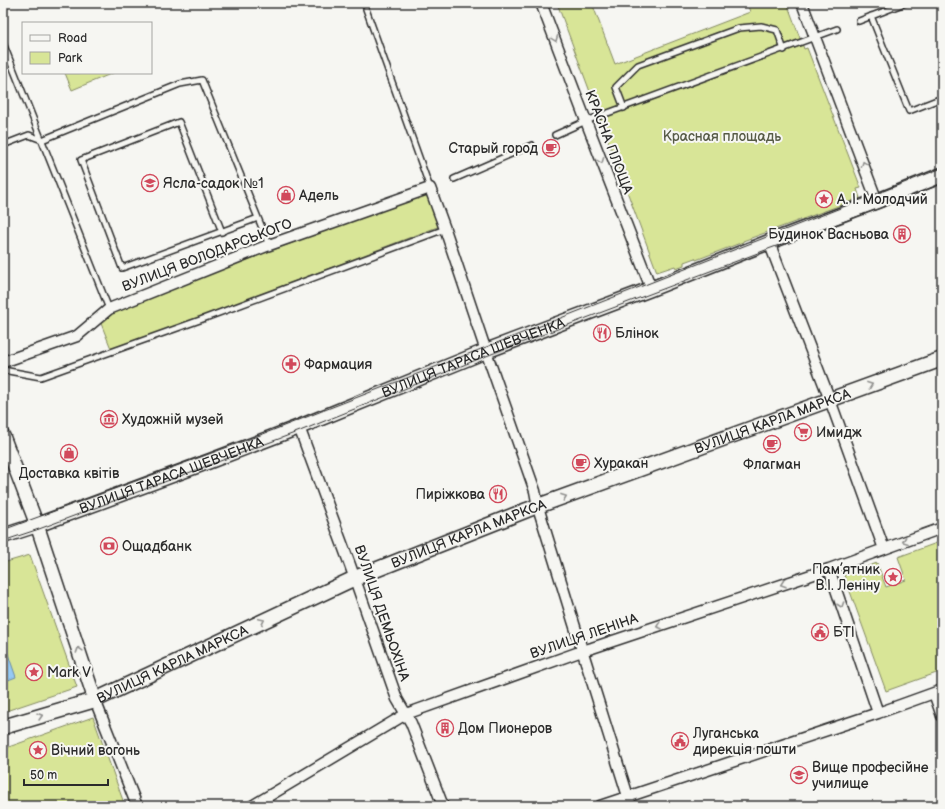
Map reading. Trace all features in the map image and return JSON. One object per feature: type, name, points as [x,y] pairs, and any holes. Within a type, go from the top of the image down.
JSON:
[{"type":"main road","name":"ВУЛИЦЯ ТАРАСА ШЕВЧЕНКА","points":[[3,536],[299,427],[486,351],[648,290],[942,175]]},
{"type":"main road","name":"ВУЛИЦЯ КАРЛА МАРКСА","points":[[3,727],[95,700],[355,578],[538,507],[942,359]]},
{"type":"street","name":"КРАСНА ПЛОЩА","points":[[541,3],[649,283],[648,290]]},
{"type":"street","points":[[802,3],[877,201]]},
{"type":"street","points":[[430,188],[535,491],[538,507],[630,801]]},
{"type":"street","name":"ВУЛИЦЯ ВОЛОДАРСЬКОГО","points":[[3,362],[77,336],[109,309],[269,245],[430,188]]},
{"type":"street","points":[[769,242],[830,400],[884,549]]},
{"type":"street","name":"ВУЛИЦЯ ДЕМЬОХІНА","points":[[299,427],[355,578],[397,699],[411,723],[443,806]]},
{"type":"street","points":[[3,436],[37,524],[95,700],[137,806]]},
{"type":"street","name":"ВУЛИЦЯ ЛЕНІНА","points":[[252,806],[406,714],[582,650],[592,648],[829,569],[942,528]]},
{"type":"street","points":[[829,569],[878,713]]},
{"type":"street","points":[[600,806],[630,801],[938,691],[942,716]]},
{"type":"lane","points":[[859,21],[905,3]]},
{"type":"lane","points":[[366,9],[430,188]]},
{"type":"lane","points":[[871,16],[909,111],[942,98]]},
{"type":"lane","points":[[624,108],[616,87],[638,65],[739,28],[761,26],[777,30],[784,50]]},
{"type":"lane","points":[[555,135],[586,121],[784,50],[837,29]]},
{"type":"lane","points":[[3,43],[109,309]]},
{"type":"lane","points":[[3,145],[29,135],[42,140],[180,84],[202,80],[269,245]]},
{"type":"lane","points":[[222,232],[179,122],[81,160],[122,268],[222,232],[258,218]]},
{"type":"lane","points":[[454,179],[532,145]]},
{"type":"lane","points":[[3,370],[41,377],[200,320],[445,228]]},
{"type":"green space","name":"Красная площадь","points":[[557,3],[592,3],[615,64],[750,12],[747,3],[787,3],[804,49],[807,48],[861,188],[857,189],[860,198],[696,260],[695,258],[684,262],[684,265],[676,268],[675,266],[657,272]]},
{"type":"green space","points":[[65,74],[111,74],[72,90]]},
{"type":"green space","points":[[428,192],[440,226],[112,351],[98,316]]},
{"type":"green space","points":[[942,541],[942,671],[886,691],[844,575],[877,563],[886,587],[906,580],[898,557]]},
{"type":"green space","points":[[30,555],[77,687],[3,712],[3,563]]},
{"type":"green space","points":[[93,717],[125,806],[3,806],[3,749]]},
{"type":"water","points":[[3,640],[16,677],[3,682]]},
{"type":"tram line","points":[[3,530],[263,434],[942,168]]},
{"type":"tram line","points":[[3,541],[39,529],[300,431],[481,358],[942,184]]},
{"type":"place","name":"Старый город","points":[[551,148]]},
{"type":"place","name":"Ясла-садок №1","points":[[150,183]]},
{"type":"place","name":"Адель","points":[[286,195]]},
{"type":"place","name":"А. І. Молодчий","points":[[824,199]]},
{"type":"place","name":"Будинок Васньова","points":[[902,234]]},
{"type":"place","name":"Блінок","points":[[602,333]]},
{"type":"place","name":"Фармация","points":[[291,364]]},
{"type":"place","name":"Художній музей","points":[[109,419]]},
{"type":"place","name":"Имидж","points":[[803,432]]},
{"type":"place","name":"Флагман","points":[[772,444]]},
{"type":"place","name":"Доставка квітів","points":[[69,453]]},
{"type":"place","name":"Хуракан","points":[[581,463]]},
{"type":"place","name":"Пиріжкова","points":[[498,494]]},
{"type":"place","name":"Ощадбанк","points":[[109,546]]},
{"type":"place","name":"Пам’ятник В.І. Леніну","points":[[893,577]]},
{"type":"place","name":"БТІ","points":[[820,632]]},
{"type":"place","name":"Mark V","points":[[34,672]]},
{"type":"place","name":"Дом Пионеров","points":[[445,728]]},
{"type":"place","name":"Луганська дирекція пошти","points":[[680,741]]},
{"type":"place","name":"Вічний вогонь","points":[[38,750]]},
{"type":"place","name":"Вище професійне училище","points":[[799,775]]}]
